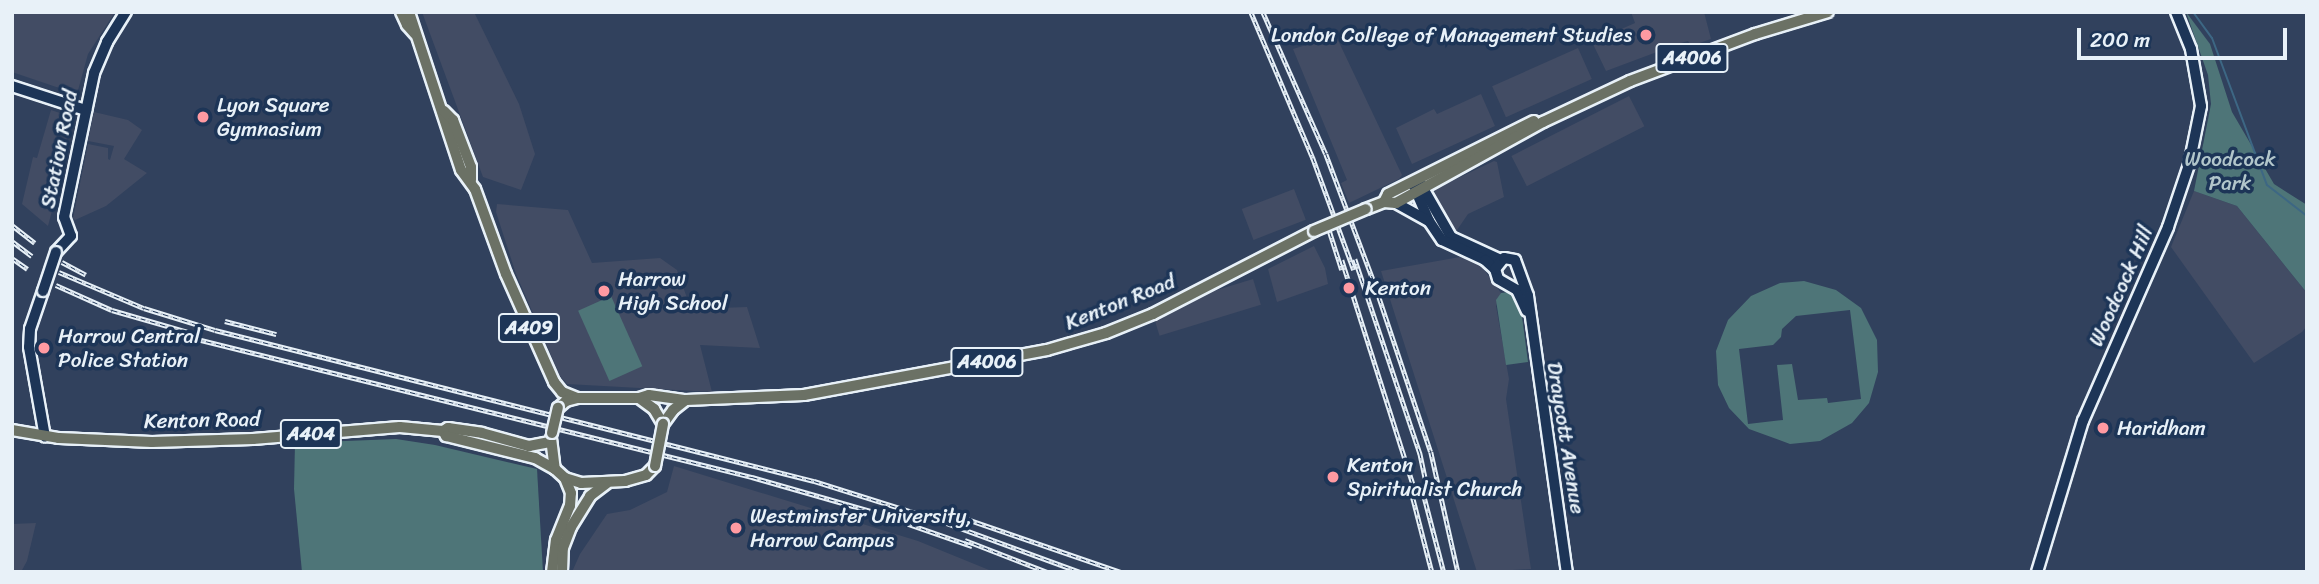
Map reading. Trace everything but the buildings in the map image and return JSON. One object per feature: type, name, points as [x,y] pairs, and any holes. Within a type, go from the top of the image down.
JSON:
[{"type":"main road","name":"A409","points":[[401,12],[407,25],[415,33]]},
{"type":"main road","name":"A409","points":[[409,12],[444,111],[453,120],[471,167],[471,180],[506,274],[554,382],[558,408]]},
{"type":"main road","name":"Kenton Road","points":[[639,398],[663,396],[686,400],[803,396],[1046,350],[1106,333],[1153,314],[1314,231],[1384,202],[1396,203],[1418,185],[1534,121],[1544,122],[1630,81],[1755,34],[1828,12]]},
{"type":"main road","name":"Kenton Road","points":[[1384,202],[1388,194],[1418,185]]},
{"type":"main road","points":[[554,382],[562,392],[577,398]]},
{"type":"main road","points":[[663,424],[654,409],[639,398],[577,398],[566,401],[558,408],[551,437],[555,469],[565,478],[581,483],[607,482],[646,475],[655,466],[663,424],[673,410],[686,400]]},
{"type":"main road","name":"Kenton Road","points":[[45,437],[216,441],[400,427],[443,431],[448,428],[477,432],[529,446],[551,437]]},
{"type":"main road","name":"A404","points":[[12,430],[45,437]]},
{"type":"main road","name":"Kenton Road","points":[[443,431],[446,436],[535,458],[555,469]]},
{"type":"main road","points":[[552,572],[556,540],[570,506],[571,493],[565,478]]},
{"type":"main road","points":[[562,572],[563,548],[571,527],[590,496],[607,482]]},
{"type":"street","name":"Station Road","points":[[45,437],[29,347],[30,330],[56,252],[71,236],[64,217],[86,110],[101,54],[127,12]]},
{"type":"street","name":"Woodcock Hill","points":[[2037,572],[2084,421],[2177,204],[2191,157],[2201,106],[2191,49],[2176,12]]},
{"type":"street","points":[[12,86],[86,110]]},
{"type":"street","points":[[1418,185],[1429,221]]},
{"type":"street","points":[[1418,185],[1451,237],[1502,260],[1515,260],[1520,275],[1510,284]]},
{"type":"street","points":[[1396,203],[1429,221]]},
{"type":"street","name":"Draycott Avenue","points":[[1429,221],[1449,244],[1485,260],[1495,269],[1498,279],[1510,284],[1528,311]]},
{"type":"street","points":[[1495,269],[1502,260]]},
{"type":"street","name":"Draycott Avenue","points":[[1520,275],[1528,296],[1567,572]]},
{"type":"shaded area","points":[[12,12],[115,12],[88,54],[77,94],[12,72]]},
{"type":"shaded area","points":[[422,12],[474,12],[519,104],[535,154],[521,190],[483,177]]},
{"type":"shaded area","points":[[1631,12],[1704,12],[1711,39],[1691,46],[1688,41],[1681,43],[1606,71],[1592,42],[1635,23]]},
{"type":"shaded area","points":[[1336,36],[1402,175],[1399,179],[1349,203],[1341,183],[1347,180],[1293,49]]},
{"type":"shaded area","points":[[1578,48],[1592,79],[1506,117],[1492,86]]},
{"type":"shaded area","points":[[1481,94],[1495,126],[1412,164],[1396,128],[1434,109],[1437,114]]},
{"type":"shaded area","points":[[1629,96],[1644,126],[1527,186],[1511,156]]},
{"type":"shaded area","points":[[51,110],[72,117],[65,149],[68,150],[48,226],[22,204],[33,157],[37,158]]},
{"type":"shaded area","points":[[94,112],[128,120],[142,130],[124,159],[147,173],[106,206],[75,220],[73,218],[88,144],[108,148],[110,160],[114,146],[88,141]]},
{"type":"shaded area","points":[[1494,161],[1497,162],[1504,197],[1468,214],[1455,233],[1438,207],[1433,195],[1435,189]]},
{"type":"shaded area","points":[[1294,189],[1306,220],[1254,240],[1242,209]]},
{"type":"shaded area","points":[[2194,191],[2237,206],[2307,293],[2307,326],[2254,363],[2171,247]]},
{"type":"shaded area","name":"Harrow High School","points":[[497,204],[568,210],[592,263],[660,258],[677,270],[691,309],[747,307],[760,348],[700,345],[712,392],[567,384],[560,376],[516,274],[496,212]]},
{"type":"shaded area","points":[[1314,246],[1325,268],[1328,284],[1277,302],[1268,269]]},
{"type":"shaded area","points":[[1460,257],[1479,263],[1501,293],[1496,306],[1509,379],[1506,399],[1531,569],[1477,572],[1381,271]]},
{"type":"shaded area","points":[[1253,279],[1261,305],[1160,336],[1152,310]]},
{"type":"shaded area","name":"Westminster University, Harrow Campus","points":[[674,466],[918,541],[994,572],[572,572],[580,554],[607,514],[630,510],[667,492]]},
{"type":"shaded area","points":[[36,523],[27,561],[21,572],[12,572],[12,524]]},
{"type":"green space","name":"Woodcock Park","points":[[2186,12],[2210,44],[2232,112],[2274,184],[2307,205],[2307,293],[2237,206],[2194,191],[2211,104],[2208,75]]},
{"type":"green space","points":[[1804,281],[1836,290],[1861,308],[1877,340],[1878,372],[1869,403],[1852,423],[1820,441],[1790,444],[1749,429],[1729,408],[1718,385],[1716,351],[1728,320],[1751,296],[1780,283]],"holes":[[[1850,310],[1861,399],[1828,403],[1827,398],[1798,400],[1792,364],[1777,365],[1783,420],[1748,424],[1739,349],[1773,345],[1781,337],[1782,329],[1796,316]]]},
{"type":"green space","points":[[1509,292],[1521,309],[1528,362],[1506,365],[1496,300],[1501,293]]},
{"type":"green space","points":[[611,296],[642,366],[609,381],[578,311]]},
{"type":"green space","points":[[396,439],[435,445],[537,469],[543,572],[302,572],[294,489],[295,443]]},
{"type":"waterway","points":[[2193,12],[2212,38],[2267,185],[2307,216]]},
{"type":"railway","points":[[1251,12],[1313,158],[1354,270]]},
{"type":"railway","points":[[1263,12],[1326,154],[1373,279],[1431,452],[1458,572]]},
{"type":"railway","points":[[1327,223],[1342,270]]},
{"type":"railway","points":[[12,225],[35,243]]},
{"type":"railway","points":[[12,241],[32,256]]},
{"type":"railway","points":[[12,258],[28,269]]},
{"type":"railway","points":[[1355,259],[1420,453],[1428,492]]},
{"type":"railway","points":[[1342,260],[1417,497]]},
{"type":"railway","points":[[62,262],[86,275]]},
{"type":"railway","points":[[59,272],[144,308],[215,330],[814,481],[941,521],[1080,572]]},
{"type":"railway","points":[[56,285],[112,310],[188,332]]},
{"type":"railway","points":[[225,321],[276,334]]},
{"type":"railway","points":[[177,334],[752,477],[874,512],[972,546]]},
{"type":"railway","points":[[1421,484],[1444,572]]},
{"type":"railway","points":[[1411,490],[1432,572]]},
{"type":"railway","points":[[958,516],[1121,572]]},
{"type":"railway","points":[[965,540],[1047,572]]},
{"type":"place","name":"London College of Management Studies","points":[[1646,35]]},
{"type":"place","name":"Lyon Square Gymnasium","points":[[203,117]]},
{"type":"place","name":"Kenton","points":[[1349,288]]},
{"type":"place","name":"Harrow High School","points":[[604,291]]},
{"type":"place","name":"Harrow Central Police Station","points":[[44,348]]},
{"type":"place","name":"Haridham","points":[[2103,428]]},
{"type":"place","name":"Kenton Spiritualist Church","points":[[1333,477]]},
{"type":"place","name":"Westminster University, Harrow Campus","points":[[736,528]]}]
